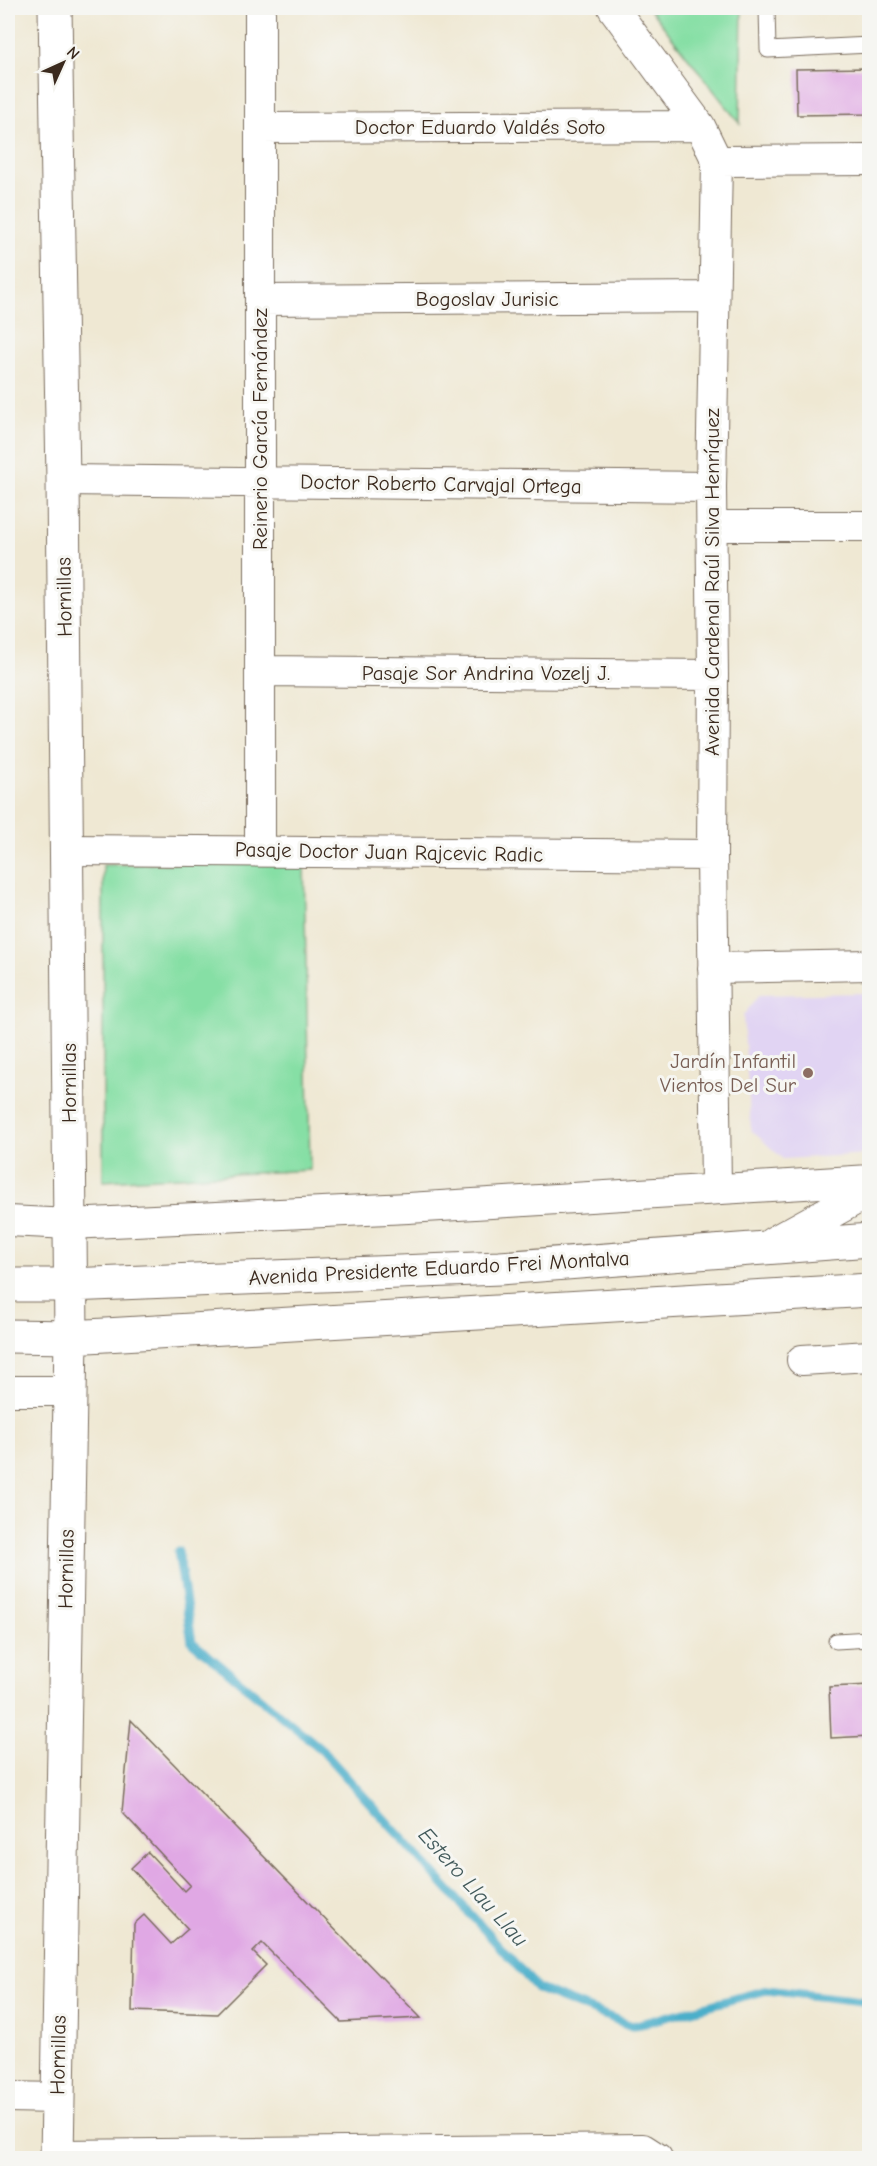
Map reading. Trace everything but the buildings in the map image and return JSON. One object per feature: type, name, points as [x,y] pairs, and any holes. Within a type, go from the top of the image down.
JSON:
[{"type":"street","name":"Hornillas","points":[[55,8],[63,480],[71,1337],[57,2157]]},
{"type":"street","name":"Reinerio García Fernández","points":[[260,8],[260,850]]},
{"type":"street","name":"Avenida Cardenal Raúl Silva Henríquez","points":[[613,8],[700,126],[717,161],[711,487],[716,1189]]},
{"type":"street","name":"Doctor Eduardo Valdés Soto","points":[[260,128],[700,126]]},
{"type":"street","points":[[717,161],[870,160]]},
{"type":"street","name":"Bogoslav Jurisic","points":[[260,300],[713,297]]},
{"type":"street","name":"Doctor Roberto Carvajal Ortega","points":[[63,480],[711,487]]},
{"type":"street","points":[[712,526],[870,526]]},
{"type":"street","name":"Pasaje Sor Andrina Vozelj J.","points":[[260,671],[713,675]]},
{"type":"street","name":"Pasaje Doctor Juan Rajcevic Radic","points":[[67,850],[712,855]]},
{"type":"street","points":[[713,968],[870,965]]},
{"type":"street","points":[[8,1221],[70,1224],[475,1205],[870,1180]]},
{"type":"street","points":[[763,1249],[870,1190]]},
{"type":"street","name":"Avenida Presidente Eduardo Frei Montalva","points":[[8,1285],[69,1286],[500,1268],[870,1240]]},
{"type":"street","points":[[8,1336],[71,1337],[870,1290]]},
{"type":"street","points":[[802,1360],[870,1356]]},
{"type":"street","points":[[8,1391],[69,1391]]},
{"type":"street","points":[[8,2097],[57,2098]]},
{"type":"street","points":[[57,2157],[643,2149],[657,2158]]},
{"type":"lane","points":[[767,8],[768,50],[870,45]]},
{"type":"lane","points":[[836,1641],[870,1639]]},
{"type":"shaded area","name":"Jardín Infantil Vientos Del Sur","points":[[869,993],[869,1154],[783,1159],[751,1130],[743,1016],[759,995]]},
{"type":"green space","points":[[649,8],[742,8],[740,124]]},
{"type":"green space","points":[[304,861],[310,1170],[103,1181],[103,865]]},
{"type":"waterway","name":"Estero Llau Llau","points":[[178,1551],[192,1642],[320,1748],[538,1989],[632,2026],[767,1990],[870,2002]]},
{"type":"place","name":"Jardín Infantil Vientos Del Sur","points":[[808,1073]]}]
